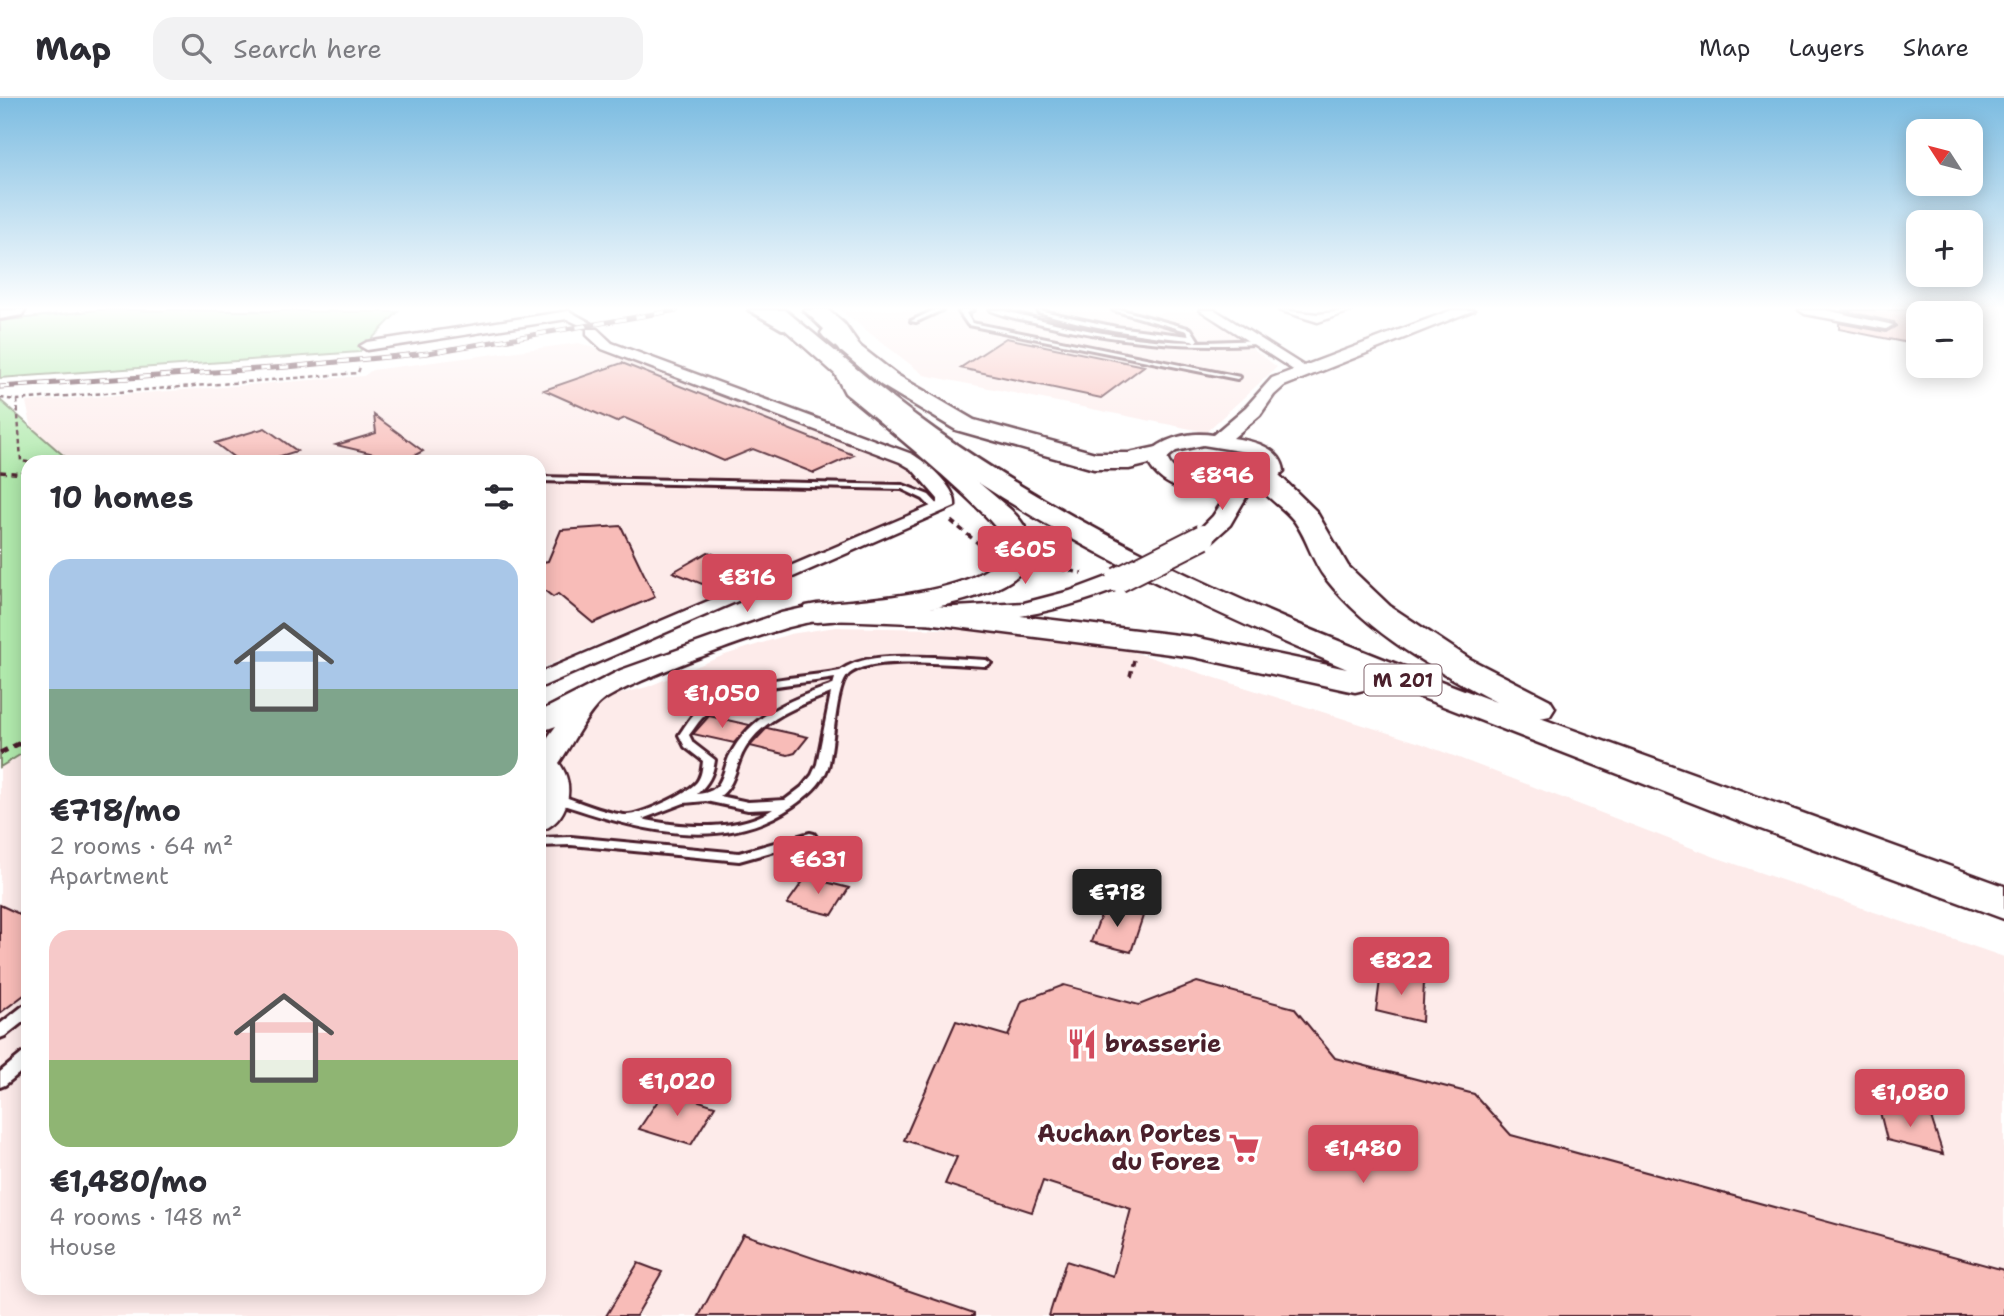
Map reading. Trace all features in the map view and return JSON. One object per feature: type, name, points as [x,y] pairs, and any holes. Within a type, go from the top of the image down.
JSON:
[{"type":"highway","name":"M 201","points":[[853,367],[907,424],[978,470],[1124,556],[1349,659],[1753,812],[2004,903]]},
{"type":"highway","name":"M 201","points":[[889,380],[996,467],[1138,554],[1352,651],[1608,748],[2004,889]]},
{"type":"highway","points":[[1254,485],[1274,491],[1306,517],[1335,571],[1355,594],[1419,642],[1497,689],[1558,718],[1720,780],[2004,881]]},
{"type":"highway","points":[[938,616],[1117,635],[1308,669],[1363,684],[1753,812]]},
{"type":"main road","points":[[817,613],[931,601],[961,594],[1005,571],[1017,556],[1019,544],[1007,521],[987,501],[853,388],[848,367]]},
{"type":"main road","name":"M 201","points":[[862,367],[889,380]]},
{"type":"main road","points":[[889,380],[965,425],[1040,447],[1094,461],[1129,461],[1157,455]]},
{"type":"street","points":[[546,678],[946,506],[947,498],[918,465],[906,458],[663,367]]},
{"type":"street","points":[[1298,367],[1303,370]]},
{"type":"street","points":[[1220,439],[1253,411],[1272,386],[1312,367]]},
{"type":"street","points":[[1252,447],[1253,411]]},
{"type":"street","points":[[546,720],[587,701],[608,687],[667,662],[749,631],[817,613],[938,616],[1024,610],[1079,596],[1118,580],[1203,537],[1254,485],[1274,471],[1273,463],[1252,447],[1220,439],[1174,443],[1157,455],[1156,463],[1160,472],[1170,479],[1204,489],[1254,485]]},
{"type":"street","points":[[1204,489],[1222,520]]},
{"type":"street","points":[[546,756],[587,701]]},
{"type":"street","points":[[546,768],[552,774],[556,785],[547,809]]},
{"type":"lane","points":[[1186,367],[1237,377]]},
{"type":"lane","points":[[546,479],[903,487],[926,497],[939,510]]},
{"type":"lane","points":[[626,820],[682,799],[696,789],[709,769],[709,760],[689,745],[684,735],[703,709],[719,698],[746,688],[843,674],[853,668],[883,662],[986,663]]},
{"type":"lane","points":[[547,809],[677,828],[733,828],[769,818],[792,803],[822,769],[832,725],[836,687],[843,674]]},
{"type":"lane","points":[[710,798],[723,790],[733,760],[751,733],[784,709],[836,687]]},
{"type":"lane","points":[[682,799],[710,798],[748,806],[792,803]]},
{"type":"lane","points":[[546,842],[571,841],[739,857],[810,836]]},
{"type":"lane","points":[[0,1032],[21,1016]]},
{"type":"lane","points":[[0,1081],[21,1063]]},
{"type":"path","points":[[0,398],[17,400],[358,373],[360,367]]},
{"type":"path","points":[[17,400],[21,461]]},
{"type":"path","points":[[0,472],[21,474]]},
{"type":"path","points":[[0,753],[21,743]]},
{"type":"shaded area","points":[[396,367],[652,367],[914,467],[938,501],[546,666],[546,455],[55,455],[37,451],[26,402],[364,376],[372,370]]},
{"type":"shaded area","points":[[913,367],[1277,367],[1206,432],[924,375]]},
{"type":"shaded area","points":[[836,627],[987,630],[1121,648],[1420,743],[1715,857],[2004,957],[2004,1316],[0,1316],[0,767],[21,754],[21,1295],[546,1295],[546,712],[647,687],[722,656],[790,634]]},
{"type":"green space","points":[[0,367],[154,367],[0,378]]},
{"type":"green space","points":[[0,400],[63,455],[21,455],[21,754],[0,767]]},
{"type":"building","points":[[611,367],[632,367],[854,455],[814,473],[753,449],[724,461],[625,418],[616,422],[544,390]]},
{"type":"building","points":[[962,367],[1143,367],[1101,398],[960,368]]},
{"type":"building","points":[[374,415],[423,451],[415,455],[378,455],[336,445],[376,433]]},
{"type":"building","points":[[265,428],[297,451],[284,455],[231,455],[215,443]]},
{"type":"building","points":[[621,526],[655,597],[593,623],[558,594],[553,597],[546,592],[546,561],[561,530]]},
{"type":"building","points":[[708,552],[736,564],[702,584],[673,572]]},
{"type":"building","points":[[709,716],[750,725],[734,743],[693,734]]},
{"type":"building","points":[[767,728],[808,737],[795,753],[788,755],[750,746]]},
{"type":"building","points":[[806,877],[849,888],[832,915],[787,904]]},
{"type":"building","points":[[0,905],[21,915],[21,997],[0,1013]]},
{"type":"building","points":[[1104,907],[1143,916],[1131,952],[1091,942]]},
{"type":"building","points":[[1381,972],[1424,982],[1422,1022],[1376,1011]]},
{"type":"building","name":"Auchan Portes du Forez","points":[[1197,982],[1294,1008],[1335,1058],[1474,1094],[1511,1135],[2004,1270],[2004,1316],[1049,1316],[1066,1261],[1113,1276],[1131,1209],[1043,1181],[1032,1212],[945,1184],[957,1157],[904,1140],[956,1021],[1008,1036],[1022,1001],[1064,985],[1139,1005]]},
{"type":"building","points":[[665,1090],[715,1106],[691,1145],[639,1129]]},
{"type":"building","points":[[1878,1104],[1931,1117],[1943,1154],[1887,1140]]},
{"type":"building","points":[[743,1234],[974,1313],[974,1316],[699,1316]]},
{"type":"building","points":[[638,1263],[662,1272],[636,1316],[606,1316]]},
{"type":"railway","points":[[0,387],[289,367]]},
{"type":"place","name":"brasserie","points":[[1082,1044]]},
{"type":"place","name":"Auchan Portes du Forez","points":[[1244,1148]]}]
